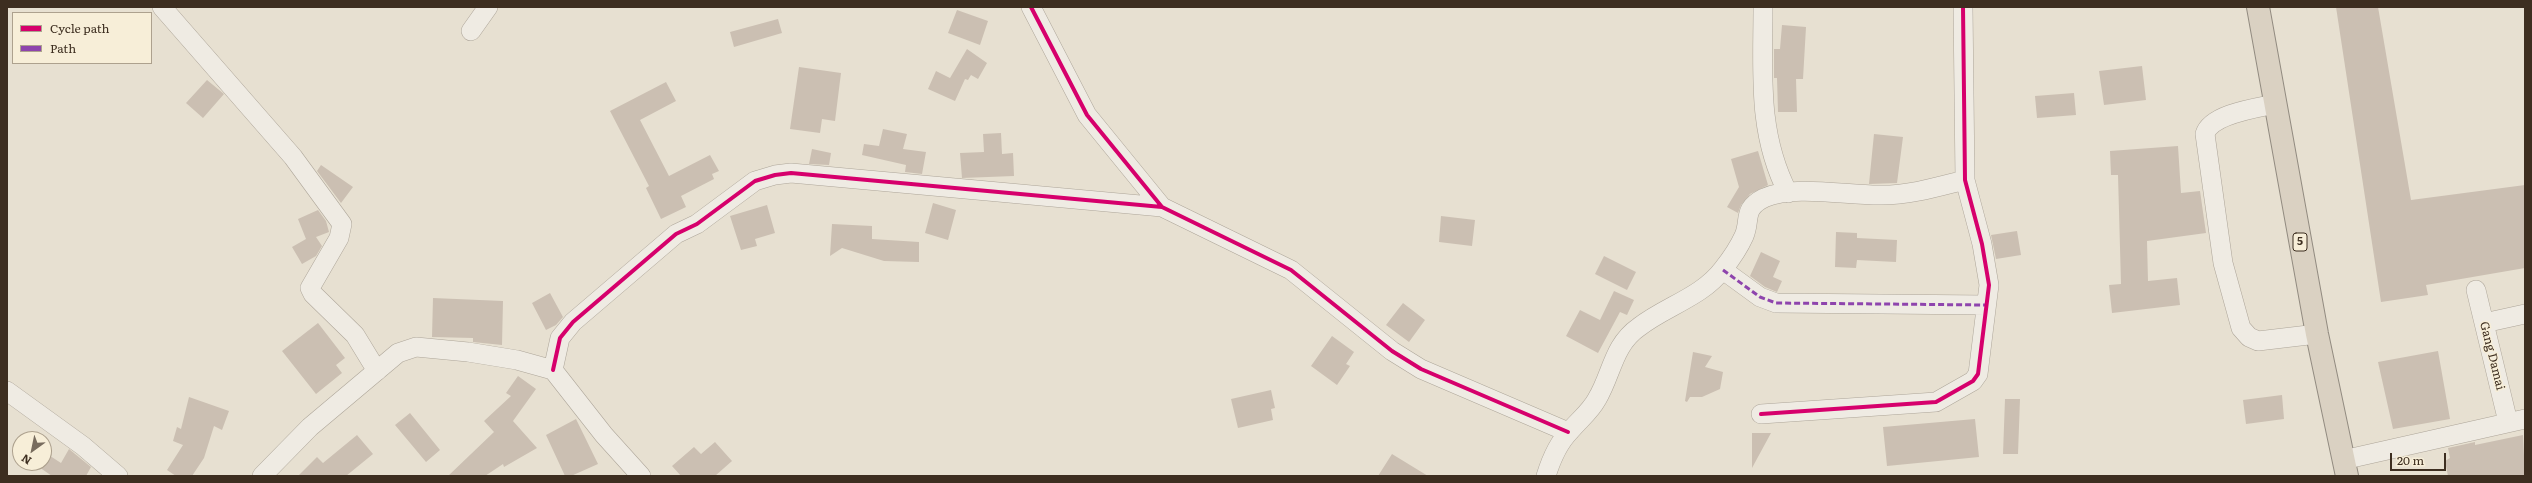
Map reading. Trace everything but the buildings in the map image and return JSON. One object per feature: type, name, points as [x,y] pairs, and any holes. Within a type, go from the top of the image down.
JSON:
[{"type":"highway","name":"5","points":[[2258,7],[2318,334],[2345,468]]},
{"type":"street","points":[[162,7],[293,157],[315,190],[336,214],[342,224],[340,238],[310,288],[313,294],[355,335],[377,371]]},
{"type":"street","points":[[471,31],[488,7]]},
{"type":"street","points":[[1031,7],[1090,120],[1162,207]]},
{"type":"street","points":[[1763,7],[1761,88],[1774,160],[1788,194]]},
{"type":"street","points":[[1761,414],[1931,402],[1944,399],[1973,381],[1978,374],[1989,285],[1982,244],[1965,180],[1964,7]]},
{"type":"street","points":[[2275,104],[2222,118],[2213,122],[2206,129],[2205,134],[2223,263],[2241,328],[2249,338],[2258,341],[2318,334]]},
{"type":"street","points":[[553,370],[560,338],[573,322],[676,234],[697,224],[755,181],[775,174],[791,173],[1162,207],[1291,270],[1392,351],[1421,369],[1568,432]]},
{"type":"street","points":[[1546,476],[1550,463],[1568,432],[1586,415],[1597,400],[1614,356],[1631,334],[1639,326],[1697,293],[1723,270],[1744,236],[1746,218],[1751,209],[1764,198],[1818,191],[1858,195],[1898,195],[1965,180]]},
{"type":"street","points":[[1723,270],[1760,297],[1776,303],[1986,305]]},
{"type":"street","name":"Gang Damai","points":[[2476,290],[2484,323],[2517,420]]},
{"type":"street","points":[[2484,323],[2525,314]]},
{"type":"street","points":[[262,476],[310,427],[398,353],[416,347],[510,359],[553,370],[604,435],[638,475]]},
{"type":"street","points":[[7,391],[83,446],[118,476]]},
{"type":"street","points":[[2345,468],[2517,420]]},
{"type":"marked path","points":[[1723,270],[1760,297],[1776,303],[1986,305]]},
{"type":"cycle path","points":[[1031,7],[1087,115],[1162,207],[1291,270],[1392,351],[1421,369],[1568,432]]},
{"type":"cycle path","points":[[1761,414],[1936,402],[1973,381],[1978,374],[1989,285],[1982,244],[1965,180],[1963,7]]},
{"type":"cycle path","points":[[553,370],[560,338],[573,322],[676,234],[697,224],[755,181],[775,175],[791,173],[1162,207]]}]
